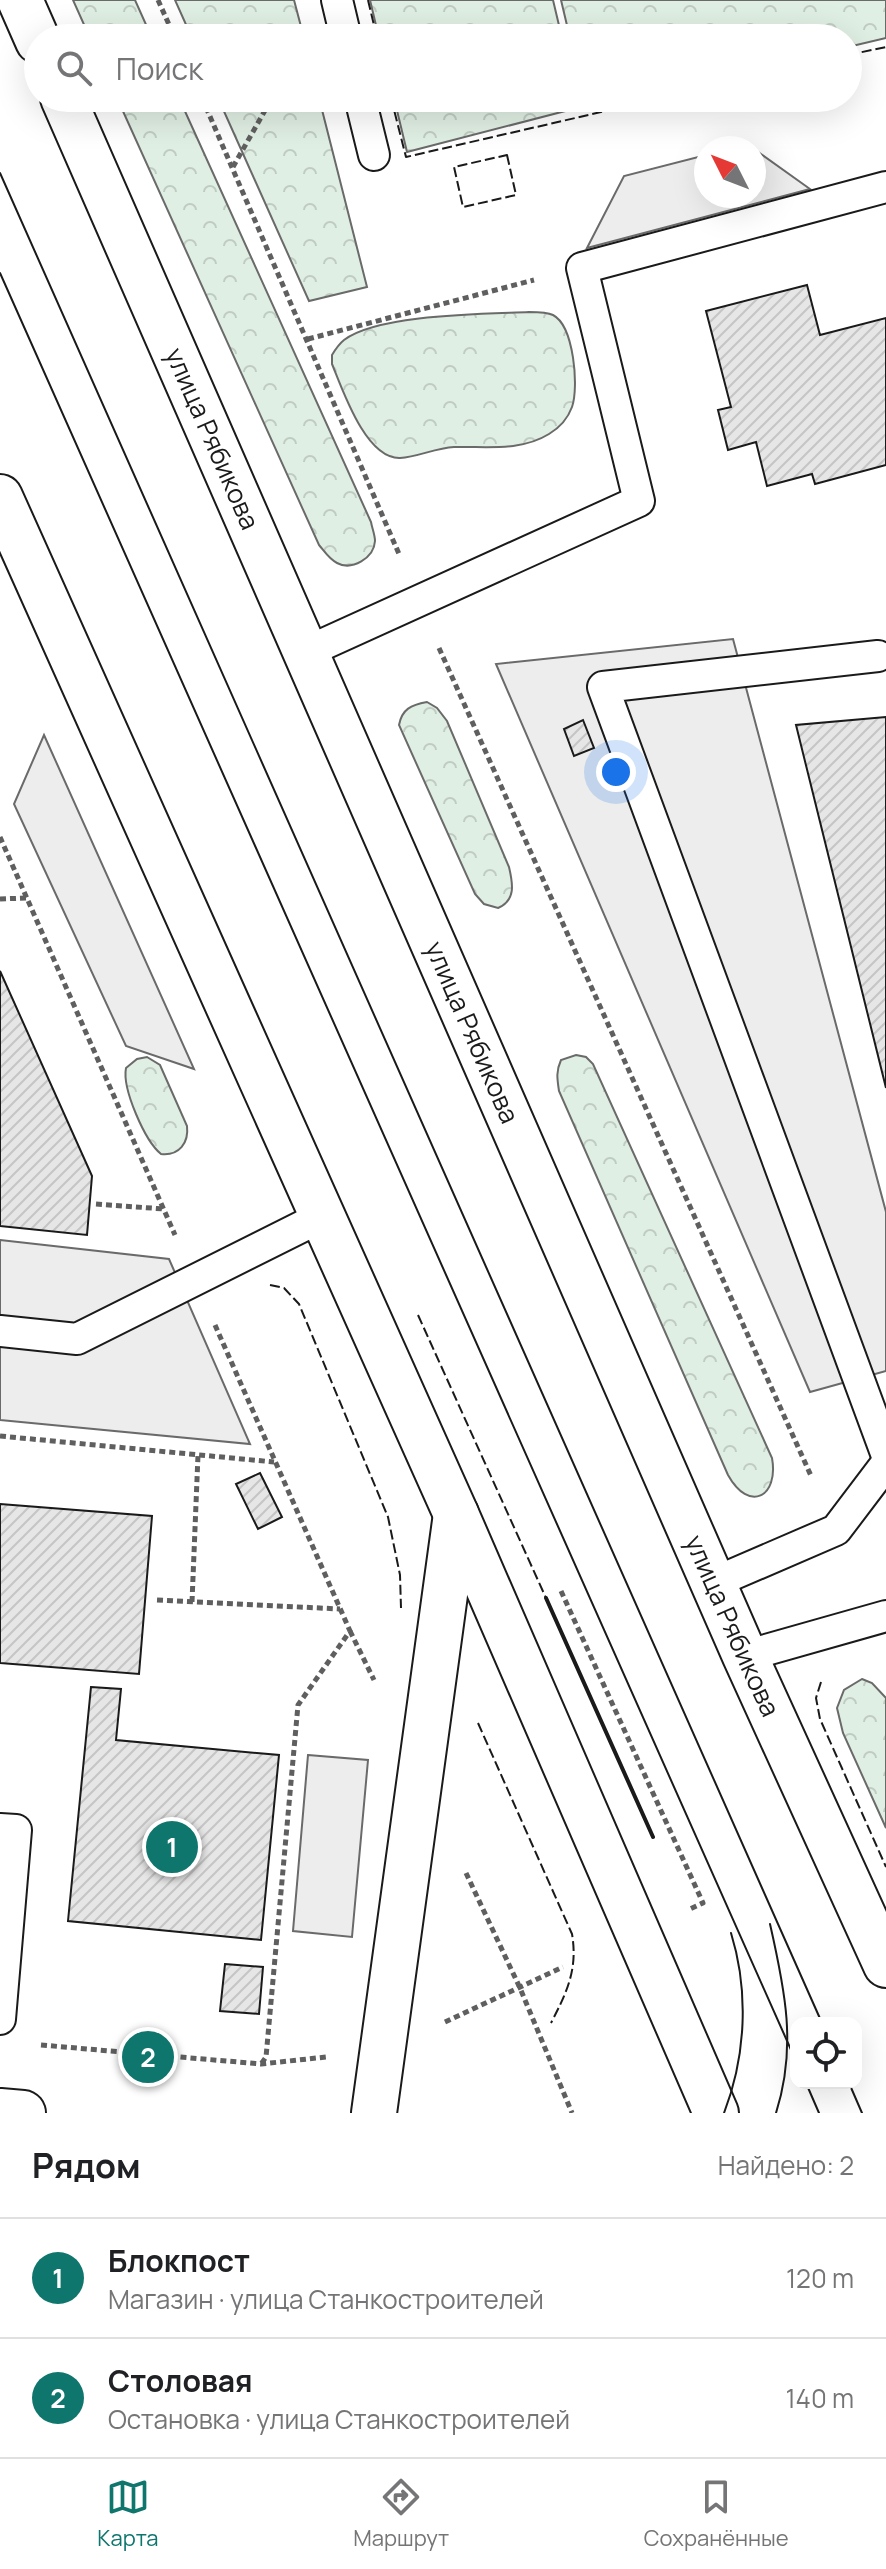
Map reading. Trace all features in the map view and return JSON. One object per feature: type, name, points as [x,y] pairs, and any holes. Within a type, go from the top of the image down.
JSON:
[{"type":"main road","points":[[20,0],[31,24]]},
{"type":"main road","name":"улица Рябикова","points":[[69,112],[745,1656],[886,1965]]},
{"type":"main road","points":[[0,497],[456,1514],[716,2113]]},
{"type":"main road","points":[[374,2113],[456,1514]]},
{"type":"main road","points":[[0,2111],[23,2113]]},
{"type":"lane","points":[[337,0],[343,24]]},
{"type":"lane","points":[[363,112],[374,155]]},
{"type":"lane","points":[[304,653],[639,501],[582,268],[886,187]]},
{"type":"lane","points":[[878,656],[603,687],[877,1404],[886,1453]]},
{"type":"lane","points":[[0,1331],[77,1339],[321,1217]]},
{"type":"lane","points":[[713,1583],[836,1530],[886,1464]]},
{"type":"lane","points":[[745,1656],[886,1616]]},
{"type":"lane","points":[[0,1829],[16,1830],[0,2019]]},
{"type":"path","points":[[158,0],[169,24]]},
{"type":"path","points":[[208,112],[420,602],[818,1491]]},
{"type":"path","points":[[232,168],[264,112]]},
{"type":"path","points":[[308,339],[582,268]]},
{"type":"path","points":[[0,837],[350,1631],[298,1705],[266,2057],[261,2064],[31,2044]]},
{"type":"path","points":[[0,899],[26,898]]},
{"type":"path","points":[[96,1204],[164,1209]]},
{"type":"path","points":[[0,1436],[275,1462]]},
{"type":"path","points":[[192,1602],[198,1455]]},
{"type":"path","points":[[561,1591],[703,1903],[678,1914]]},
{"type":"path","points":[[157,1600],[340,1609]]},
{"type":"path","points":[[463,1867],[520,1988],[572,2113]]},
{"type":"path","points":[[520,1988],[563,1967]]},
{"type":"green space","points":[[73,0],[135,0],[146,24],[84,24]]},
{"type":"green space","points":[[175,0],[294,0],[300,24],[186,24]]},
{"type":"green space","points":[[370,0],[553,0],[559,24],[376,24]]},
{"type":"green space","points":[[561,0],[886,0],[886,38],[862,44],[862,24],[567,24]]},
{"type":"green space","points":[[123,112],[185,112],[371,522],[374,547],[366,558],[355,564],[337,563],[319,545]]},
{"type":"green space","points":[[224,112],[323,112],[367,287],[309,301]]},
{"type":"green space","points":[[397,112],[562,112],[407,152]]},
{"type":"green space","points":[[529,312],[551,314],[560,321],[573,358],[575,386],[572,407],[566,419],[553,432],[538,440],[514,446],[454,447],[400,458],[377,448],[366,436],[349,406],[332,364],[332,355],[344,340],[360,331],[406,320]]},
{"type":"green space","points":[[427,702],[437,708],[447,721],[509,867],[510,896],[498,908],[484,904],[475,894],[399,725],[408,709]]},
{"type":"green space","points":[[576,1055],[586,1057],[593,1064],[772,1458],[771,1482],[767,1491],[760,1495],[753,1497],[745,1494],[728,1475],[559,1091],[557,1075],[561,1060]]},
{"type":"green space","points":[[147,1057],[160,1065],[187,1126],[182,1147],[173,1153],[161,1154],[148,1138],[128,1088],[126,1068],[137,1059]]},
{"type":"green space","points":[[862,1679],[872,1683],[886,1698],[886,1828],[843,1733],[837,1708],[844,1690]]},
{"type":"shaded area","points":[[694,158],[694,208],[738,208],[587,248],[624,176]]},
{"type":"shaded area","points":[[766,158],[810,189],[766,201]]},
{"type":"shaded area","points":[[733,639],[886,1212],[886,1371],[810,1392],[496,664]]},
{"type":"shaded area","points":[[44,735],[194,1069],[126,1046],[14,804]]},
{"type":"shaded area","points":[[0,1240],[169,1259],[250,1444],[0,1420]]},
{"type":"shaded area","points":[[308,1755],[368,1760],[352,1937],[293,1931]]},
{"type":"building","points":[[807,285],[820,335],[886,318],[886,465],[815,484],[812,474],[767,486],[756,442],[728,450],[718,410],[731,407],[706,311]]},
{"type":"building","points":[[886,717],[886,1088],[796,725]]},
{"type":"building","points":[[583,720],[594,748],[574,756],[564,729]]},
{"type":"building","points":[[0,971],[92,1176],[87,1235],[0,1226]]},
{"type":"building","points":[[260,1473],[282,1517],[258,1529],[236,1484]]},
{"type":"building","points":[[0,1504],[152,1516],[139,1674],[0,1663]]},
{"type":"building","points":[[91,1687],[121,1689],[116,1740],[279,1755],[261,1940],[68,1921]]},
{"type":"building","points":[[225,1964],[263,1967],[259,2014],[220,2011]]},
{"type":"tram line","points":[[0,173],[819,2017]]},
{"type":"tram line","points":[[0,273],[790,2048]]},
{"type":"tram line","points":[[770,1924],[784,1995],[787,2042],[786,2065],[776,2113]]},
{"type":"tram line","points":[[724,2113],[737,2069],[742,2023],[741,1978],[731,1933]]},
{"type":"tram line","points":[[809,2089],[819,2113]]},
{"type":"tram line","points":[[852,2089],[862,2113]]},
{"type":"fence","points":[[368,0],[374,24]]},
{"type":"fence","points":[[862,52],[886,47]]},
{"type":"fence","points":[[395,112],[406,157],[601,112]]},
{"type":"fence","points":[[507,155],[516,195],[463,207],[454,167],[507,155]]},
{"type":"fence","points":[[270,1285],[284,1288],[299,1304],[388,1517],[400,1575],[401,1608]]},
{"type":"fence","points":[[418,1315],[546,1598]]},
{"type":"fence","points":[[821,1682],[816,1698],[820,1719],[886,1867]]},
{"type":"fence","points":[[478,1723],[572,1934],[574,1958],[570,1980],[551,2023]]},
{"type":"wall","points":[[546,1598],[653,1837]]},
{"type":"place","name":"Блокпост","points":[[172,1847]]},
{"type":"place","name":"Столовая","points":[[148,2057]]}]
